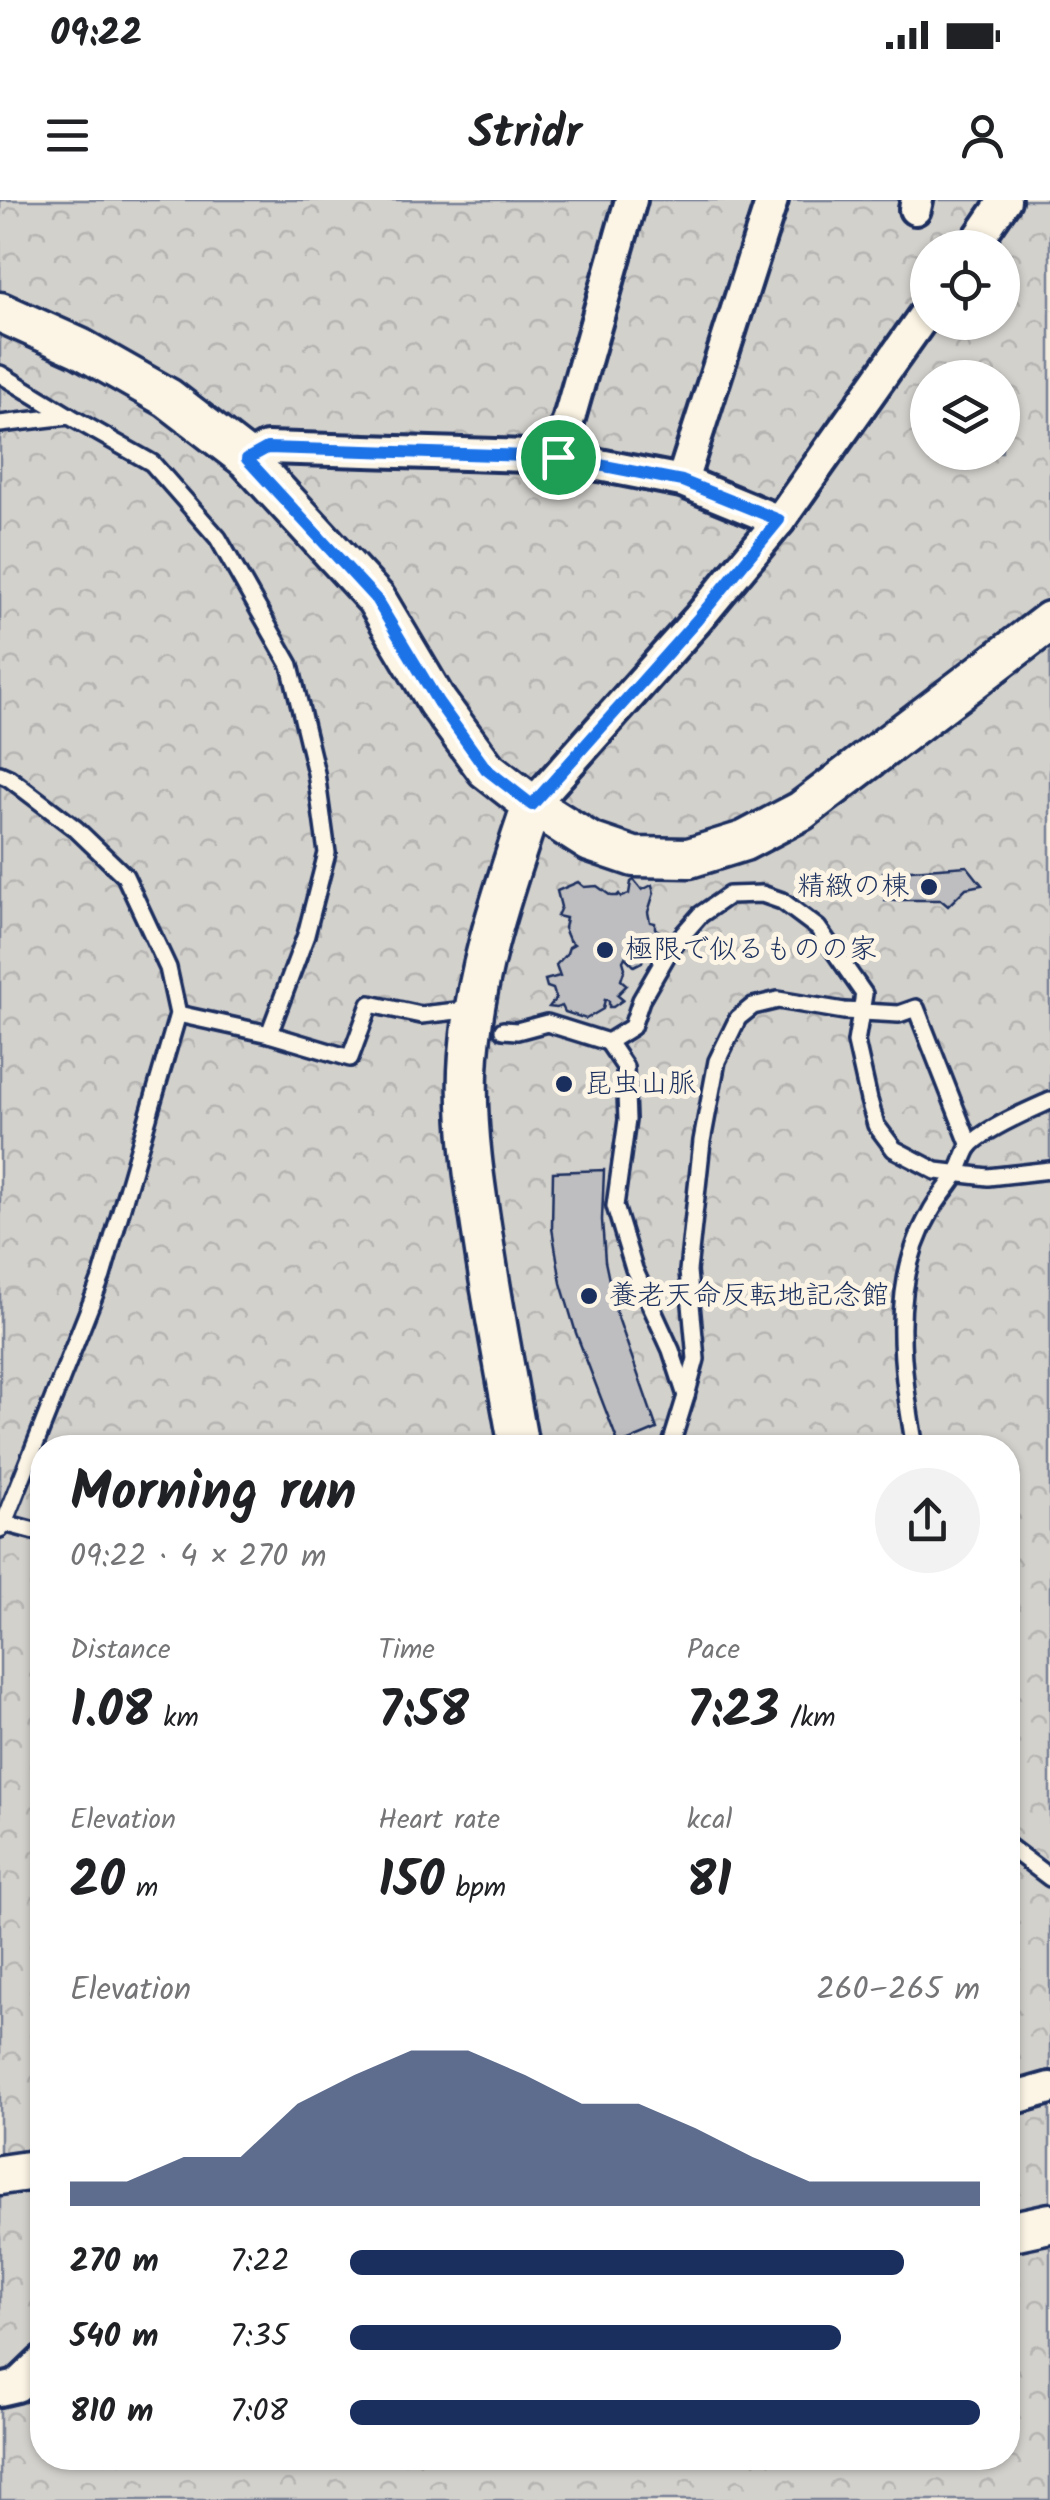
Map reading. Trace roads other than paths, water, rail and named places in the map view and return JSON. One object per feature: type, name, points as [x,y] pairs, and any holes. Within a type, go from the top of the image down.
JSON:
[{"type":"street","points":[[558,457],[631,200]]},
{"type":"street","points":[[682,481],[772,200]]},
{"type":"street","points":[[984,230],[1005,200]]},
{"type":"street","points":[[0,312],[80,348],[168,398],[247,459],[376,599],[438,702],[486,769],[532,805],[590,842],[634,857],[689,858],[744,841],[801,810],[1050,621]]},
{"type":"street","points":[[516,1435],[468,1134],[468,1069],[489,1020],[488,946],[532,805],[697,620],[779,520],[910,335]]},
{"type":"street","points":[[247,459],[267,448],[558,457],[682,481],[779,520]]},
{"type":"street","points":[[1020,2097],[1050,2088]]},
{"type":"street","points":[[0,2175],[30,2171]]},
{"type":"street","points":[[1020,2229],[1050,2223]]},
{"type":"street","points":[[0,2390],[18,2386],[30,2374]]},
{"type":"lane","points":[[0,374],[152,464],[218,538],[290,665],[316,773],[327,853],[306,935],[269,1034]]},
{"type":"lane","points":[[0,424],[70,416]]},
{"type":"lane","points":[[0,774],[76,830],[125,876],[168,968],[178,1014],[102,1276],[38,1435]]},
{"type":"lane","points":[[608,1042],[632,1028],[641,1000],[670,948],[700,915],[729,895],[762,894],[782,901],[818,928],[864,994],[856,1042],[876,1125],[894,1149],[936,1171],[957,1174],[988,1177],[1050,1170]]},
{"type":"lane","points":[[674,1435],[696,1358],[688,1271],[702,1141],[718,1061],[738,1018],[753,1006],[778,1000],[860,1012],[899,1014],[916,1008],[970,1146]]},
{"type":"lane","points":[[178,1014],[269,1034],[350,1058],[370,1004],[421,1016],[489,1020],[517,1031],[547,1023],[608,1042],[626,1067],[627,1120],[614,1206],[634,1269],[686,1396]]},
{"type":"lane","points":[[913,1435],[900,1326],[910,1263],[928,1214],[957,1174],[970,1146],[1003,1122],[1050,1101]]},
{"type":"lane","points":[[30,1456],[2,1526],[30,1531]]},
{"type":"lane","points":[[1020,1855],[1050,1878]]},
{"type":"place","name":"精緻の棟","points":[[929,887]]},
{"type":"place","name":"極限で似るものの家","points":[[605,950]]},
{"type":"place","name":"昆虫山脈","points":[[564,1084]]},
{"type":"place","name":"養老天命反転地記念館","points":[[589,1296]]}]
